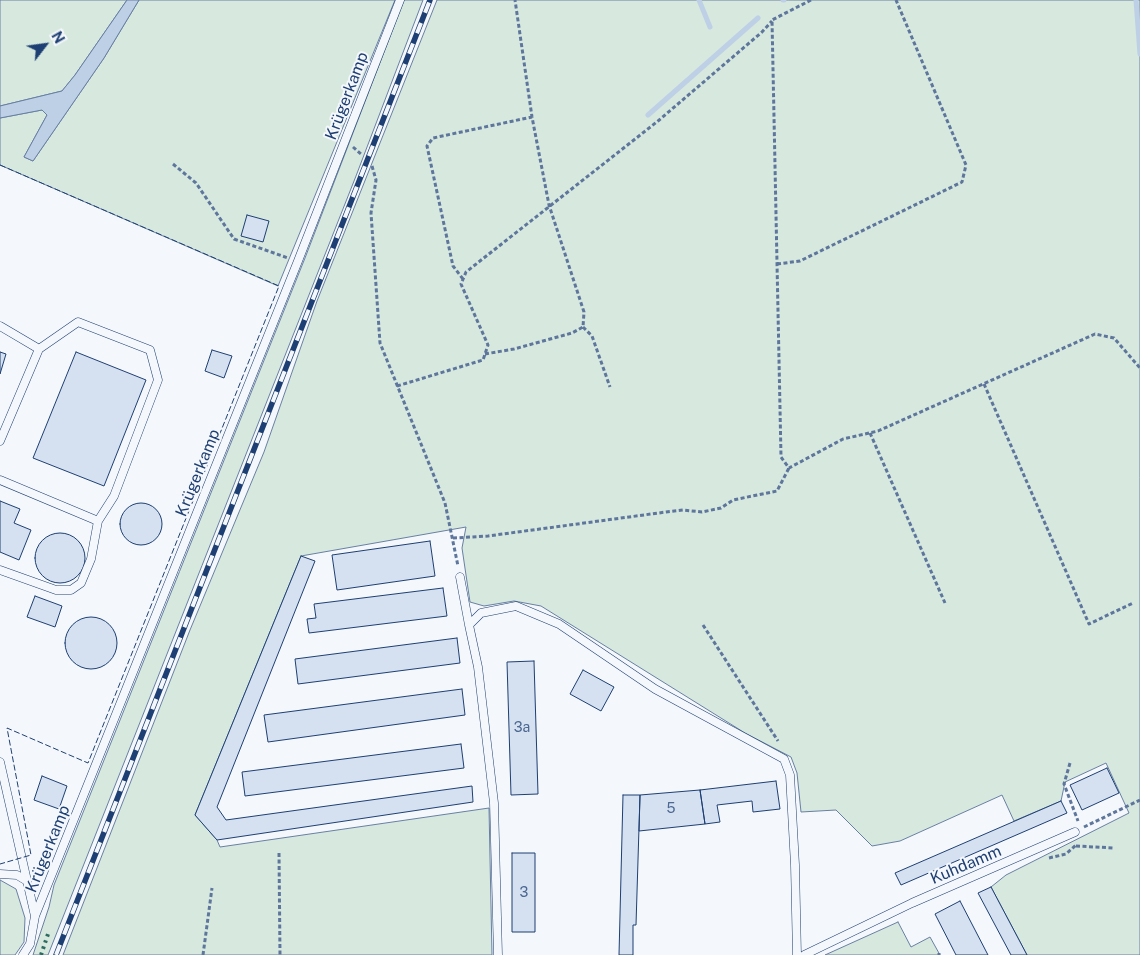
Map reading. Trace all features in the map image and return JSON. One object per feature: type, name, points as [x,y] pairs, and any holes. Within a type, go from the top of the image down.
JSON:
[{"type":"lane","name":"Krügerkamp","points":[[23,955],[30,944],[35,916],[298,261],[400,0]]},
{"type":"lane","points":[[0,441],[39,349],[78,322],[150,350],[158,380],[114,496],[98,521],[91,559],[81,582],[71,590],[56,590],[0,570]]},
{"type":"lane","points":[[0,326],[39,349]]},
{"type":"lane","points":[[0,480],[98,521]]},
{"type":"lane","points":[[460,577],[478,667],[494,803],[498,955]]},
{"type":"lane","points":[[469,625],[481,613],[516,606],[559,624],[655,689],[784,758],[790,784],[795,866],[797,955]]},
{"type":"lane","points":[[0,762],[2,786],[35,916]]},
{"type":"lane","name":"Kuhdamm","points":[[804,955],[912,904],[1078,830]]},
{"type":"lane","points":[[0,874],[17,875],[27,881]]},
{"type":"path","points":[[515,0],[532,117],[548,205],[584,312],[583,327],[592,336],[610,387]]},
{"type":"path","points":[[397,386],[483,360],[488,345],[466,300],[461,284],[466,272],[510,239],[548,205],[658,121],[762,32],[772,20],[811,0]]},
{"type":"path","points":[[777,264],[800,261],[962,182],[966,165],[896,0]]},
{"type":"path","points":[[772,20],[780,457],[789,468]]},
{"type":"path","points":[[463,279],[453,266],[427,146],[432,138],[532,117]]},
{"type":"path","points":[[172,164],[196,183],[234,239],[298,261]]},
{"type":"path","points":[[372,166],[376,180],[371,214],[380,343],[444,503],[460,577]]},
{"type":"path","points":[[485,354],[547,340],[572,333],[583,327]]},
{"type":"path","points":[[453,538],[683,510],[702,512],[721,508],[733,500],[777,491],[789,468],[843,439],[870,433],[1095,334],[1114,338],[1140,368]]},
{"type":"path","points":[[984,384],[1089,624],[1133,603]]},
{"type":"path","points":[[870,433],[945,603]]},
{"type":"path","points":[[704,625],[767,720],[776,735],[784,758]]},
{"type":"path","points":[[1070,763],[1064,784],[1078,830],[1140,800]]},
{"type":"path","points":[[1076,846],[1114,848]]},
{"type":"path","points":[[279,853],[280,955]]},
{"type":"path","points":[[203,955],[212,888]]},
{"type":"shaded area","points":[[0,0],[127,0],[62,91],[0,106]]},
{"type":"shaded area","points":[[139,0],[395,0],[278,286],[0,165],[0,118],[42,110],[47,115],[24,157],[33,161],[104,58]]},
{"type":"shaded area","points":[[404,0],[423,0],[356,176],[48,955],[33,955],[49,907],[54,885],[305,258]]},
{"type":"shaded area","points":[[437,0],[1140,0],[1140,955],[1027,955],[991,887],[1006,875],[1129,813],[1106,763],[1065,782],[1061,801],[1014,821],[1002,795],[900,841],[872,846],[836,810],[801,812],[797,773],[791,757],[745,733],[541,606],[514,601],[484,606],[470,602],[462,548],[466,527],[301,556],[195,815],[217,840],[220,847],[489,808],[492,955],[63,955],[190,630],[264,452],[317,301]]},
{"type":"shaded area","points":[[0,880],[16,889],[25,918],[24,942],[15,955],[0,955]]},
{"type":"shaded area","points":[[898,922],[911,947],[930,937],[940,955],[825,955]]},
{"type":"water","points":[[127,0],[139,0],[104,58],[33,161],[24,157],[47,115],[42,110],[0,118],[0,106],[62,91]]},
{"type":"building","points":[[247,215],[269,221],[263,242],[241,236]]},
{"type":"building","points":[[212,350],[232,356],[224,378],[205,371]]},
{"type":"building","points":[[0,352],[6,354],[0,374]]},
{"type":"building","points":[[76,352],[146,380],[104,486],[33,458]]},
{"type":"building","points":[[0,501],[20,509],[14,523],[31,530],[19,560],[0,552]]},
{"type":"building","points":[[141,503],[156,509],[162,524],[156,539],[141,545],[126,539],[120,524],[126,509]]},
{"type":"building","points":[[60,533],[70,535],[78,540],[83,548],[85,558],[83,568],[78,576],[70,581],[60,583],[50,581],[42,576],[37,568],[35,558],[37,548],[42,540],[50,535]]},
{"type":"building","points":[[430,541],[435,576],[337,590],[332,555]]},
{"type":"building","points":[[301,556],[315,561],[217,807],[226,820],[472,786],[473,802],[217,840],[195,815]]},
{"type":"building","points":[[443,588],[447,616],[309,633],[307,619],[316,618],[314,604]]},
{"type":"building","points":[[35,596],[62,606],[55,627],[27,617]]},
{"type":"building","points":[[91,617],[101,619],[109,625],[115,633],[117,643],[115,653],[109,661],[101,667],[91,669],[81,667],[73,661],[67,653],[65,643],[67,633],[73,625],[81,619]]},
{"type":"building","points":[[457,638],[460,663],[298,684],[295,659]]},
{"type":"building","points":[[534,661],[538,794],[511,795],[507,662]]},
{"type":"building","points":[[583,670],[614,687],[601,711],[570,694]]},
{"type":"building","points":[[462,689],[465,715],[268,742],[264,715]]},
{"type":"building","points":[[461,744],[464,768],[245,796],[242,772]]},
{"type":"building","points":[[1107,768],[1119,793],[1082,810],[1070,785]]},
{"type":"building","points":[[42,776],[67,786],[59,809],[34,800]]},
{"type":"building","points":[[776,781],[780,809],[753,812],[752,801],[717,805],[720,822],[705,824],[700,790]]},
{"type":"building","points":[[700,790],[705,824],[639,831],[640,795]]},
{"type":"building","points":[[623,795],[640,795],[636,925],[633,925],[633,955],[619,955]]},
{"type":"building","points":[[1061,801],[1067,813],[901,885],[895,873]]},
{"type":"building","points":[[512,853],[535,853],[535,932],[512,932]]},
{"type":"building","points":[[991,887],[1027,955],[1011,955],[978,893]]},
{"type":"building","points":[[960,901],[988,955],[956,955],[935,914]]},
{"type":"waterway","points":[[699,0],[710,27]]},
{"type":"waterway","points":[[1136,0],[1140,54]]},
{"type":"waterway","points":[[648,115],[758,18]]},
{"type":"railway","points":[[56,955],[430,0]]},
{"type":"hedge","points":[[41,955],[48,934]]},
{"type":"fence","points":[[0,165],[279,286],[88,763],[7,728],[31,855],[0,864]]}]
